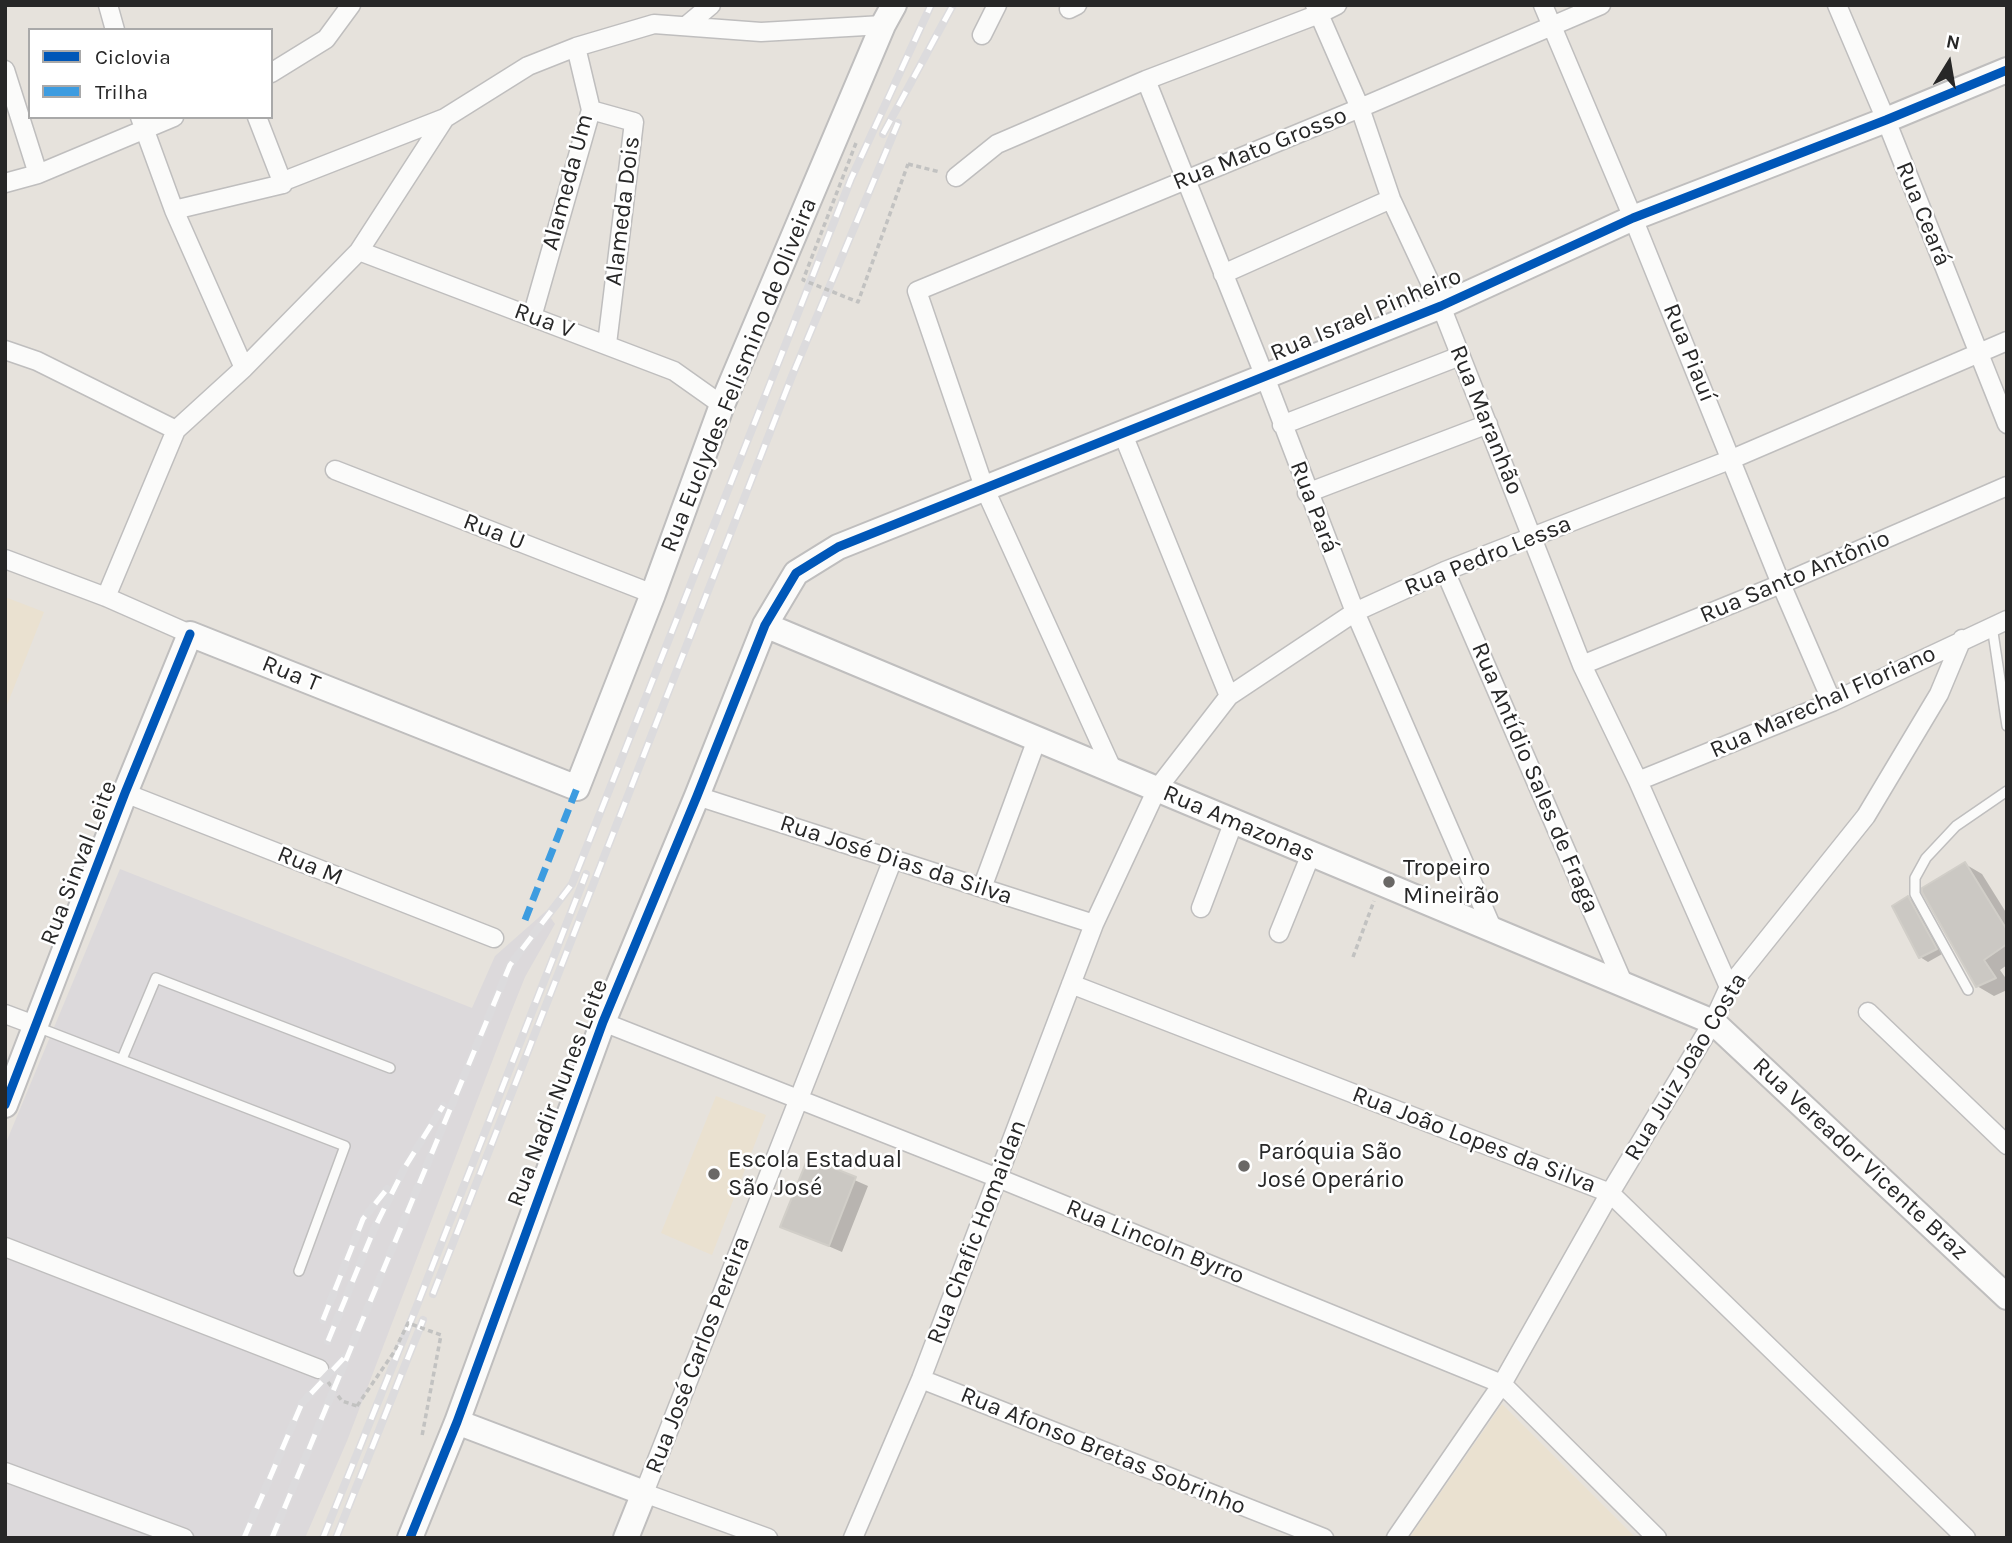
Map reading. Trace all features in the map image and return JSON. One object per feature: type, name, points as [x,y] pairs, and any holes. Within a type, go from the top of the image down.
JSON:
[{"type":"street","points":[[108,5],[114,28]]},
{"type":"street","points":[[273,72],[326,39],[351,5]]},
{"type":"street","points":[[686,26],[711,5]]},
{"type":"street","points":[[982,35],[997,5]]},
{"type":"street","points":[[956,177],[997,144],[1317,10],[1337,5]]},
{"type":"street","name":"Rua Piauí","points":[[1543,5],[1832,702]]},
{"type":"street","name":"Rua Mato Grosso","points":[[984,487],[917,291],[1601,5]]},
{"type":"street","name":"Rua Ceará","points":[[1837,5],[1886,120],[2007,424]]},
{"type":"street","name":"Rua Maranhão","points":[[1317,10],[1360,108],[1391,200],[1441,306],[1582,665],[1638,781],[1729,987]]},
{"type":"street","points":[[174,210],[283,184],[284,181],[445,118],[528,66],[576,47],[654,24],[761,32],[888,15]]},
{"type":"street","name":"Rua Euclydes Felismino de Oliveira","points":[[577,788],[653,594],[722,405],[888,15]]},
{"type":"street","name":"Alameda Um","points":[[532,317],[591,110],[576,47]]},
{"type":"street","points":[[5,70],[38,174]]},
{"type":"street","name":"Rua Israel Pinheiro","points":[[765,625],[796,573],[838,547],[1441,306],[1633,218],[2007,70]]},
{"type":"street","name":"Rua Pará","points":[[1146,80],[1265,377],[1307,493],[1355,612],[1493,930]]},
{"type":"street","name":"Alameda Dois","points":[[591,110],[634,122],[607,344]]},
{"type":"street","points":[[106,597],[176,430],[244,368],[359,251],[445,118]]},
{"type":"street","points":[[5,183],[38,174],[141,123],[163,119]]},
{"type":"street","points":[[258,119],[283,184]]},
{"type":"street","points":[[141,123],[174,210],[244,368]]},
{"type":"street","points":[[1223,274],[1391,200]]},
{"type":"street","name":"Rua V","points":[[359,251],[674,371],[722,405]]},
{"type":"street","name":"Rua Pedro Lessa","points":[[1094,924],[1157,789],[1230,696],[1355,612],[1445,571],[1732,459],[2007,341]]},
{"type":"street","points":[[5,351],[37,361],[176,430]]},
{"type":"street","points":[[1282,425],[1460,356]]},
{"type":"street","points":[[1307,493],[1488,424]]},
{"type":"street","points":[[1122,432],[1230,696]]},
{"type":"street","name":"Rua U","points":[[335,470],[653,594]]},
{"type":"street","name":"Rua Santo Antônio","points":[[1582,665],[1781,584],[2007,486]]},
{"type":"street","points":[[984,487],[1113,771]]},
{"type":"street","name":"Rua T","points":[[5,559],[106,597],[190,634],[577,788]]},
{"type":"street","name":"Rua Antídio Sales de Fraga","points":[[1445,571],[1624,985]]},
{"type":"street","name":"Rua Marechal Floriano","points":[[1638,781],[1832,702],[2000,623]]},
{"type":"street","name":"Rua Amazonas","points":[[765,625],[1713,1022]]},
{"type":"street","name":"Rua Nadir Nunes Leite","points":[[410,1538],[457,1422],[603,1022],[765,625]]},
{"type":"street","name":"Rua Sinval Leite","points":[[5,1105],[125,793],[190,634]]},
{"type":"street","name":"Rua Juiz João Costa","points":[[1396,1538],[1502,1384],[1610,1193],[1713,1022],[1729,987],[1866,816],[1939,694],[1962,639]]},
{"type":"street","points":[[982,888],[1037,739]]},
{"type":"street","name":"Rua M","points":[[125,793],[494,938]]},
{"type":"street","name":"Rua José Dias da Silva","points":[[697,796],[1094,924]]},
{"type":"street","points":[[1201,908],[1234,821]]},
{"type":"street","points":[[1279,933],[1311,854]]},
{"type":"street","name":"Rua José Carlos Pereira","points":[[626,1538],[893,859]]},
{"type":"street","name":"Rua Chafic Homaidan","points":[[853,1538],[921,1379],[1094,924]]},
{"type":"street","name":"Rua João Lopes da Silva","points":[[1071,984],[1610,1193],[1966,1538]]},
{"type":"street","points":[[1868,1012],[2007,1145]]},
{"type":"street","points":[[5,1014],[37,1026]]},
{"type":"street","name":"Rua Lincoln Byrro","points":[[603,1022],[998,1178],[1502,1384],[1657,1538]]},
{"type":"street","name":"Rua Vereador Vicente Braz","points":[[1713,1022],[2007,1297]]},
{"type":"street","points":[[5,1247],[319,1369]]},
{"type":"street","name":"Rua Afonso Bretas Sobrinho","points":[[921,1379],[1324,1538]]},
{"type":"street","points":[[457,1422],[768,1538]]},
{"type":"street","points":[[5,1472],[184,1538]]},
{"type":"lane","points":[[2000,623],[2007,726]]},
{"type":"lane","points":[[1968,990],[1915,894],[1915,878],[1926,858],[1956,826],[2007,791]]},
{"type":"lane","points":[[122,1059],[156,978],[390,1068]]},
{"type":"lane","points":[[37,1026],[345,1146],[299,1271]]},
{"type":"path","points":[[856,143],[803,280],[858,302],[908,164],[956,177]]},
{"type":"path","points":[[1353,957],[1381,883]]},
{"type":"path","points":[[319,1369],[342,1401],[357,1406],[394,1353],[408,1323],[441,1335],[422,1436]]},
{"type":"shaded area","points":[[5,597],[44,612],[5,710]]},
{"type":"shaded area","points":[[120,869],[472,1008],[495,956],[546,911],[555,924],[525,977],[347,1441],[305,1538],[5,1538],[5,1145]]},
{"type":"shaded area","name":"Escola Estadual São José","points":[[716,1096],[766,1115],[712,1255],[661,1233]]},
{"type":"shaded area","points":[[1502,1404],[1636,1538],[1409,1538]]},
{"type":"building","points":[[1965,862],[2007,930],[2007,944],[1984,960],[1996,978],[1976,987],[1922,892],[1922,888]]},
{"type":"building","points":[[1908,896],[1937,949],[1919,958],[1892,906]]},
{"type":"building","points":[[808,1158],[856,1177],[829,1246],[780,1227]]},
{"type":"railway","points":[[272,1538],[510,965],[572,884],[851,179],[931,5]]},
{"type":"railway","points":[[883,134],[953,5]]},
{"type":"railway","points":[[433,1294],[792,376],[898,123]]},
{"type":"railway","points":[[323,1538],[586,874]]},
{"type":"railway","points":[[328,1341],[375,1227],[405,1167],[443,1106]]},
{"type":"railway","points":[[323,1320],[363,1219],[387,1189]]},
{"type":"railway","points":[[336,1538],[423,1320]]},
{"type":"railway","points":[[244,1538],[302,1403],[345,1357]]},
{"type":"marked path","points":[[525,920],[577,788]]},
{"type":"cycle path","points":[[410,1538],[457,1422],[603,1022],[765,625],[796,573],[838,547],[1441,306],[1633,218],[2007,70]]},
{"type":"cycle path","points":[[5,1105],[125,793],[190,634]]},
{"type":"place","name":"Tropeiro Mineirão","points":[[1389,882]]},
{"type":"place","name":"Paróquia São José Operário","points":[[1244,1166]]},
{"type":"place","name":"Escola Estadual São José","points":[[714,1174]]}]
